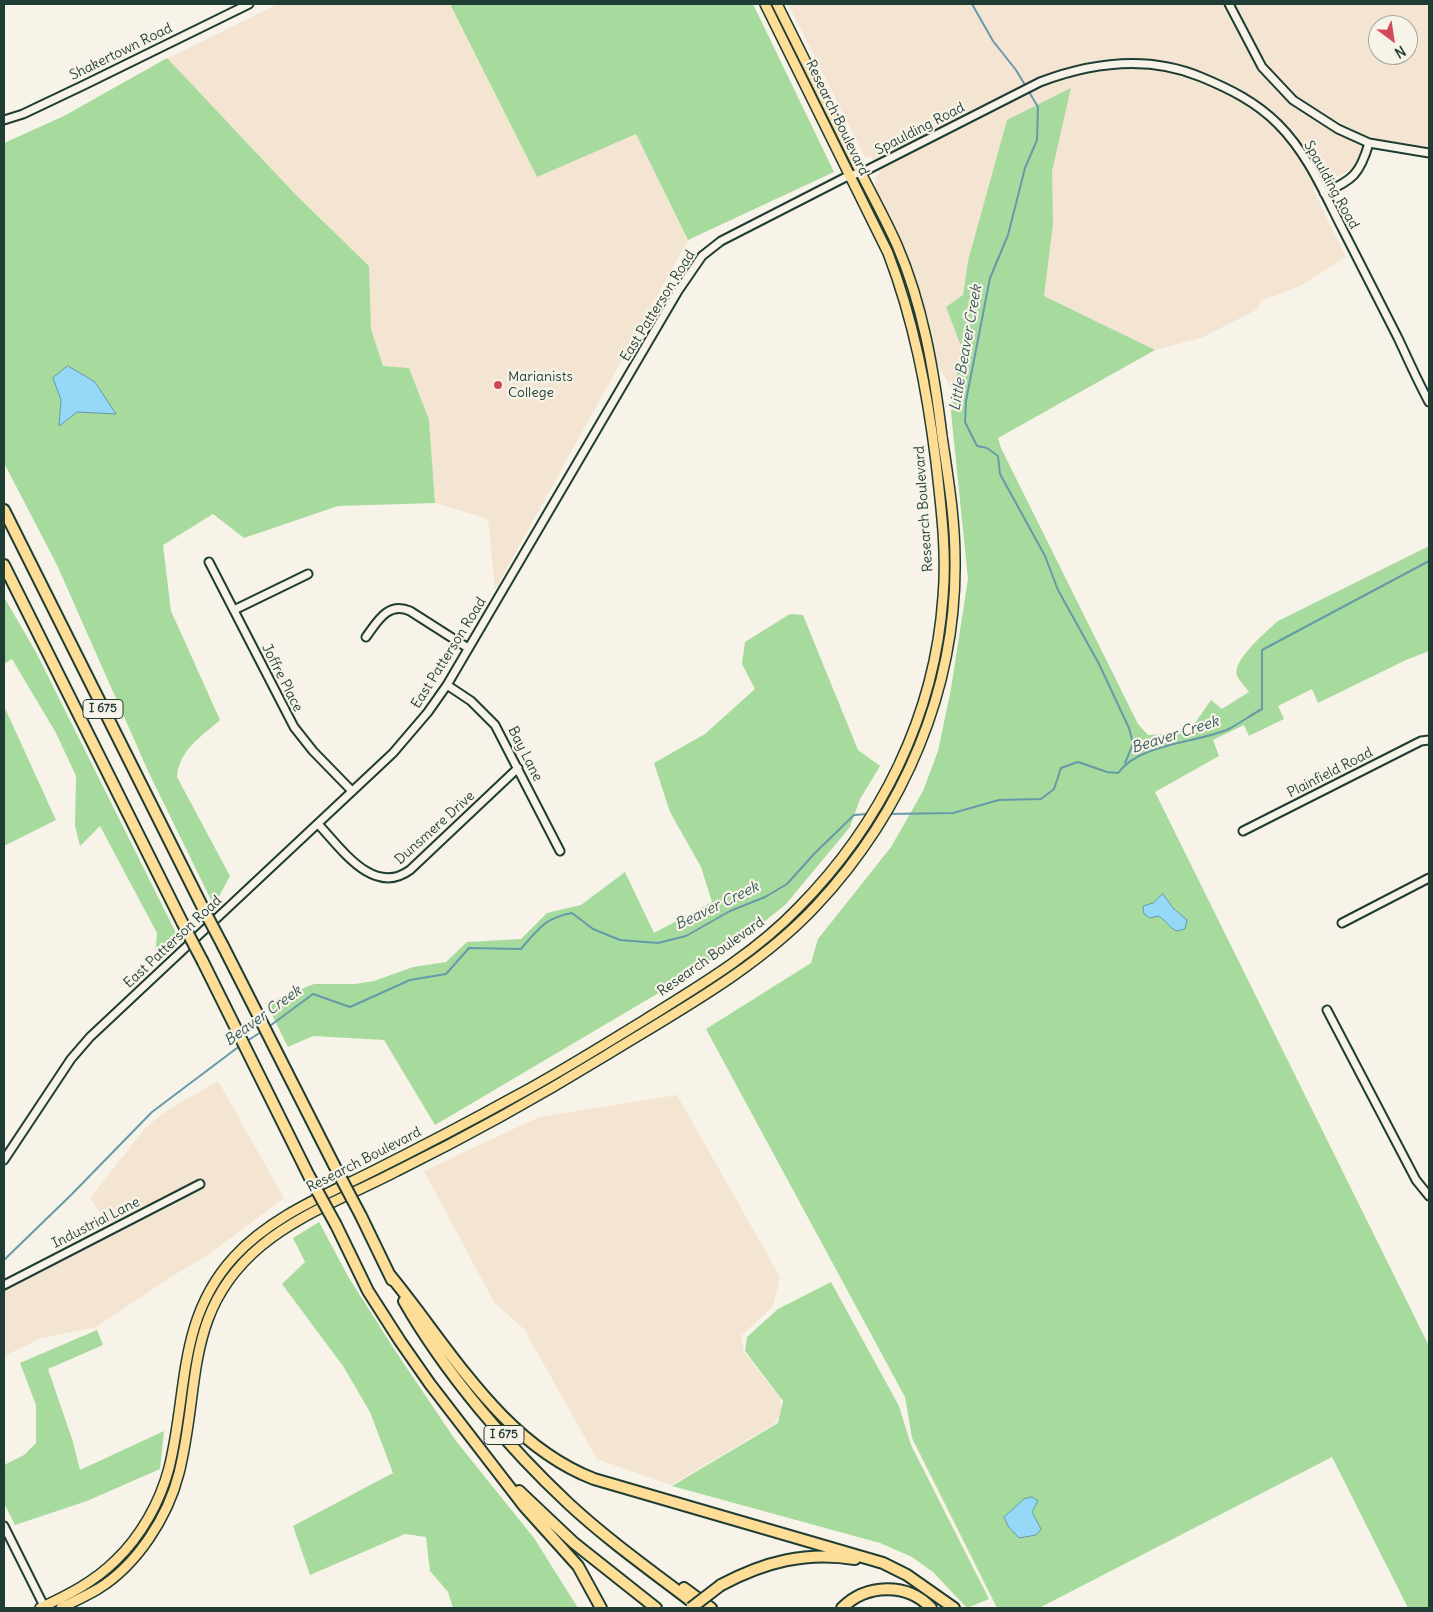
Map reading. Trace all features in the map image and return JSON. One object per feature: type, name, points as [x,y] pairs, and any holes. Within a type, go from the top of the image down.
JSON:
[{"type":"highway","name":"I 675","points":[[4,510],[203,908],[257,1010],[279,1057],[407,1306],[472,1399],[569,1504],[618,1546],[700,1608]]},
{"type":"highway","name":"I 675","points":[[4,565],[368,1291],[400,1341],[481,1449],[523,1495],[574,1543],[656,1608]]},
{"type":"highway","points":[[389,1274],[501,1415],[531,1443],[564,1465],[594,1479],[875,1560],[903,1572],[954,1608]]},
{"type":"highway","points":[[481,1449],[524,1506],[578,1566],[601,1608]]},
{"type":"highway","points":[[618,1546],[681,1585],[711,1608]]},
{"type":"highway","points":[[691,1608],[721,1585],[770,1563],[821,1556],[844,1557],[876,1564],[902,1574],[922,1586]]},
{"type":"highway","points":[[842,1608],[862,1594],[887,1589],[914,1595],[931,1608]]},
{"type":"main road","name":"Research Boulevard","points":[[43,1608],[78,1590],[101,1574],[119,1558],[136,1537],[152,1511],[169,1467],[191,1331],[204,1299],[231,1259],[254,1237],[285,1215],[430,1143],[516,1096],[676,1000],[752,948],[796,910],[834,870],[862,832],[902,762],[918,721],[939,640],[944,593],[942,523],[930,416],[912,322],[888,253],[765,4]]},
{"type":"main road","name":"Research Boulevard","points":[[61,1608],[101,1588],[127,1565],[143,1546],[170,1501],[179,1472],[198,1347],[208,1314],[235,1270],[262,1245],[292,1224],[423,1158],[561,1082],[741,970],[781,939],[814,909],[847,870],[875,832],[900,790],[920,748],[937,696],[952,623],[955,563],[954,528],[935,373],[921,316],[898,247],[777,4]]},
{"type":"street","name":"Shakertown Road","points":[[4,120],[23,114],[249,4]]},
{"type":"street","points":[[1228,4],[1258,61],[1277,85],[1313,114],[1338,130],[1369,143],[1429,153]]},
{"type":"street","name":"Spaulding Road","points":[[860,173],[1040,82],[1082,68],[1114,63],[1148,63],[1192,72],[1239,93],[1270,117],[1301,152],[1324,193],[1429,402]]},
{"type":"street","points":[[1324,193],[1350,181],[1363,164],[1369,143]]},
{"type":"street","name":"East Patterson Road","points":[[4,1160],[71,1059],[90,1037],[318,824],[410,734],[447,685],[678,291],[702,256],[721,241],[860,173]]},
{"type":"street","name":"Joffre Place","points":[[209,562],[294,727],[313,751],[352,791]]},
{"type":"street","points":[[234,610],[308,574]]},
{"type":"street","points":[[366,637],[384,613],[392,609],[401,608],[410,611],[468,648]]},
{"type":"street","name":"Bay Lane","points":[[447,685],[471,701],[490,719],[518,768],[560,850]]},
{"type":"street","name":"Plainfield Road","points":[[1243,830],[1421,741],[1429,740]]},
{"type":"street","name":"Dunsmere Drive","points":[[318,824],[369,874],[384,879],[398,877],[410,870],[518,768]]},
{"type":"street","points":[[1342,923],[1429,878]]},
{"type":"street","points":[[1327,1010],[1416,1180],[1429,1196]]},
{"type":"street","name":"Industrial Lane","points":[[4,1285],[200,1184]]},
{"type":"street","points":[[4,1526],[43,1608]]},
{"type":"shaded area","points":[[278,4],[450,4],[537,176],[636,134],[688,240],[495,590],[488,519],[435,503],[429,420],[383,366],[371,329],[369,266],[296,195],[167,59]]},
{"type":"shaded area","points":[[788,4],[1429,4],[1429,154],[1369,143],[1363,164],[1313,189],[1346,257],[1300,286],[1261,301],[1256,310],[1201,338],[1155,350],[998,438],[963,410],[936,362],[932,339],[913,272],[875,188],[876,177],[880,173],[872,158],[865,157]]},
{"type":"shaded area","points":[[218,1081],[284,1198],[209,1254],[96,1327],[41,1338],[4,1356],[4,1282],[110,1226],[90,1199],[145,1128],[166,1111]]},
{"type":"shaded area","points":[[677,1095],[780,1277],[773,1306],[741,1336],[744,1352],[780,1398],[781,1413],[774,1424],[671,1485],[597,1459],[524,1329],[494,1302],[424,1171],[539,1117]]},
{"type":"green space","points":[[450,4],[753,4],[834,172],[688,240],[636,134],[537,177]]},
{"type":"green space","points":[[167,58],[296,195],[369,266],[371,329],[383,366],[409,368],[429,420],[435,503],[338,506],[244,538],[213,514],[163,545],[171,611],[220,720],[186,752],[179,767],[177,777],[230,876],[214,906],[148,771],[57,565],[4,463],[4,143],[64,116]]},
{"type":"green space","points":[[1071,88],[1052,171],[1053,223],[1044,296],[1155,350],[998,438],[1001,448],[1138,724],[1148,735],[1188,733],[1211,700],[1222,709],[1249,692],[1237,676],[1239,662],[1251,647],[1278,621],[1429,546],[1429,651],[1406,660],[1318,703],[1312,689],[1278,706],[1284,719],[1249,736],[1244,725],[1213,740],[1219,756],[1155,792],[1429,1346],[1429,1608],[1408,1608],[1332,1457],[1039,1608],[997,1608],[912,1438],[905,1397],[706,1029],[811,963],[818,939],[891,847],[923,791],[938,751],[951,689],[968,579],[951,412],[961,346],[946,307],[963,295],[968,261],[1007,120]]},
{"type":"green space","points":[[4,597],[37,654],[178,937],[155,958],[157,933],[100,826],[80,846],[75,826],[76,776],[56,733],[12,659],[4,664]]},
{"type":"green space","points":[[790,614],[803,615],[858,750],[880,766],[860,799],[850,827],[786,904],[743,939],[662,991],[435,1125],[384,1040],[313,1036],[288,1047],[266,1003],[314,984],[355,984],[374,981],[413,967],[446,962],[467,942],[521,939],[547,913],[581,905],[625,872],[654,933],[712,902],[701,867],[670,812],[654,763],[705,734],[755,689],[742,664],[745,642]]},
{"type":"green space","points":[[4,706],[56,820],[4,846]]},
{"type":"green space","points":[[319,1222],[349,1278],[396,1352],[456,1441],[534,1538],[578,1608],[453,1608],[448,1592],[430,1571],[426,1537],[405,1534],[310,1575],[293,1526],[393,1473],[370,1412],[343,1366],[282,1284],[305,1262],[293,1238]]},
{"type":"green space","points":[[831,1282],[899,1406],[911,1445],[989,1599],[967,1608],[933,1572],[912,1557],[880,1543],[672,1486],[778,1423],[783,1401],[745,1351],[747,1337],[778,1309]]},
{"type":"green space","points":[[97,1330],[103,1345],[48,1369],[73,1442],[80,1470],[164,1431],[160,1469],[87,1501],[15,1525],[4,1503],[4,1465],[24,1455],[36,1443],[36,1405],[20,1363]]},
{"type":"water","points":[[68,366],[95,382],[116,414],[77,412],[59,426],[61,400],[53,378]]},
{"type":"water","points":[[1163,894],[1173,908],[1187,920],[1185,929],[1177,931],[1158,916],[1150,918],[1144,914],[1143,906],[1153,903]]},
{"type":"water","points":[[1032,1497],[1038,1501],[1032,1512],[1041,1529],[1036,1535],[1019,1538],[1008,1526],[1004,1517],[1024,1499]]},
{"type":"waterway","name":"Little Beaver Creek","points":[[972,4],[993,41],[1016,70],[1038,107],[1037,140],[1025,168],[1008,235],[990,278],[966,401],[965,422],[977,446],[987,448],[998,456],[1000,474],[1045,556],[1058,590],[1099,664],[1129,728],[1133,744],[1125,763]]},
{"type":"waterway","name":"Beaver Creek","points":[[888,814],[953,813],[999,800],[1041,799],[1054,789],[1061,768],[1078,762],[1107,772],[1118,773],[1140,755],[1229,729],[1262,709],[1262,650],[1429,561]]},
{"type":"waterway","name":"Beaver Creek","points":[[267,1028],[313,994],[350,1007],[410,980],[446,974],[469,948],[521,949],[543,925],[555,918],[572,913],[593,929],[620,940],[658,943],[686,936],[730,911],[765,897],[787,884],[814,854],[854,815],[868,814]]},
{"type":"waterway","name":"Beaver Creek","points":[[247,1041],[261,1032]]},
{"type":"waterway","name":"Beaver Creek","points":[[4,1260],[152,1112],[241,1045]]},
{"type":"place","name":"Marianists College","points":[[498,385]]}]
